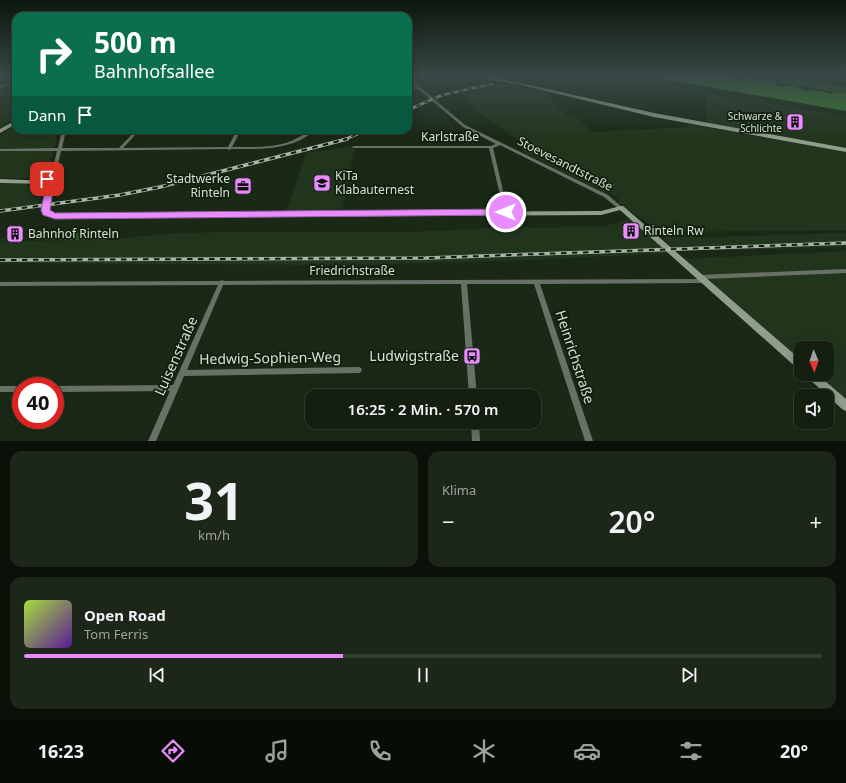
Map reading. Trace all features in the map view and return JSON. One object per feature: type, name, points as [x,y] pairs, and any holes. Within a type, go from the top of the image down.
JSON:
[{"type":"street","name":"Stoevesandtstraße","points":[[429,97],[464,126],[606,196],[794,360]]},
{"type":"street","points":[[575,97],[654,115],[846,150]]},
{"type":"street","points":[[0,131],[12,124]]},
{"type":"street","points":[[45,181],[54,172],[63,134]]},
{"type":"street","points":[[120,149],[134,134]]},
{"type":"street","points":[[229,149],[237,134]]},
{"type":"street","points":[[0,150],[270,148],[294,141],[306,134]]},
{"type":"street","name":"Karlstraße","points":[[354,147],[491,147],[499,144]]},
{"type":"street","points":[[491,147],[506,212]]},
{"type":"street","points":[[0,181],[45,181],[50,183],[46,204],[47,213],[64,216],[506,212],[601,213],[621,208]]},
{"type":"street","name":"Friedrichstraße","points":[[0,284],[536,282],[702,279],[846,271]]},
{"type":"street","name":"Luisenstraße","points":[[152,441],[222,282]]},
{"type":"street","points":[[464,282],[472,389]]},
{"type":"street","name":"Heinrichstraße","points":[[536,282],[589,441]]},
{"type":"street","name":"Hedwig-Sophien-Weg","points":[[182,372],[359,370]]},
{"type":"street","points":[[818,381],[846,406]]},
{"type":"street","points":[[64,389],[175,388]]},
{"type":"street","points":[[0,389],[12,389]]},
{"type":"street","points":[[475,429],[476,441]]},
{"type":"shaded area","points":[[0,97],[12,97],[12,120],[0,127]]},
{"type":"shaded area","points":[[444,97],[435,99],[412,110],[412,106],[428,99]]},
{"type":"shaded area","points":[[464,97],[550,97],[566,116],[576,117],[593,132],[687,127],[686,124],[846,152],[846,230],[661,232],[619,203],[619,200],[611,193],[607,194],[524,152],[516,139],[477,111]]},
{"type":"shaded area","points":[[706,97],[728,97],[846,116],[846,149],[706,123]]},
{"type":"shaded area","points":[[763,97],[846,97],[846,111]]},
{"type":"shaded area","points":[[12,128],[12,134],[58,134],[47,173],[38,178],[0,178],[0,135]]},
{"type":"shaded area","name":"KiTa Klabauternest","points":[[355,146],[342,212],[286,212],[306,153]]},
{"type":"shaded area","points":[[0,184],[38,184],[44,187],[38,204],[0,210]]},
{"type":"shaded area","points":[[631,219],[669,253],[529,260],[357,265],[0,263],[0,238],[6,238],[3,241],[106,240],[165,234],[216,232],[413,232],[490,228],[602,227]]},
{"type":"shaded area","points":[[44,230],[79,230],[81,238],[107,238],[106,240],[35,240]]},
{"type":"shaded area","points":[[846,233],[846,247],[677,251],[660,236],[713,237]]},
{"type":"shaded area","points":[[846,251],[846,402],[834,392],[834,389],[831,389],[822,381],[834,381],[834,341],[794,341],[794,356],[683,259]]},
{"type":"railway","points":[[412,108],[438,97]]},
{"type":"railway","points":[[343,140],[358,134]]},
{"type":"railway","points":[[0,211],[120,195],[160,187],[347,139]]},
{"type":"railway","points":[[0,260],[426,258],[846,243]]},
{"type":"place","name":"Schwarze & Schlichte","points":[[795,122]]},
{"type":"place","name":"KiTa Klabauternest","points":[[322,183]]},
{"type":"place","name":"Stadtwerke Rinteln","points":[[243,186]]},
{"type":"place","name":"Rinteln Rw","points":[[631,231]]},
{"type":"place","name":"Bahnhof Rinteln","points":[[15,234]]},
{"type":"place","name":"Ludwigstraße","points":[[472,356]]},
{"type":"route","points":[[47,179],[45,181],[50,183],[50,186],[45,210],[50,215],[55,216],[506,212]]}]
